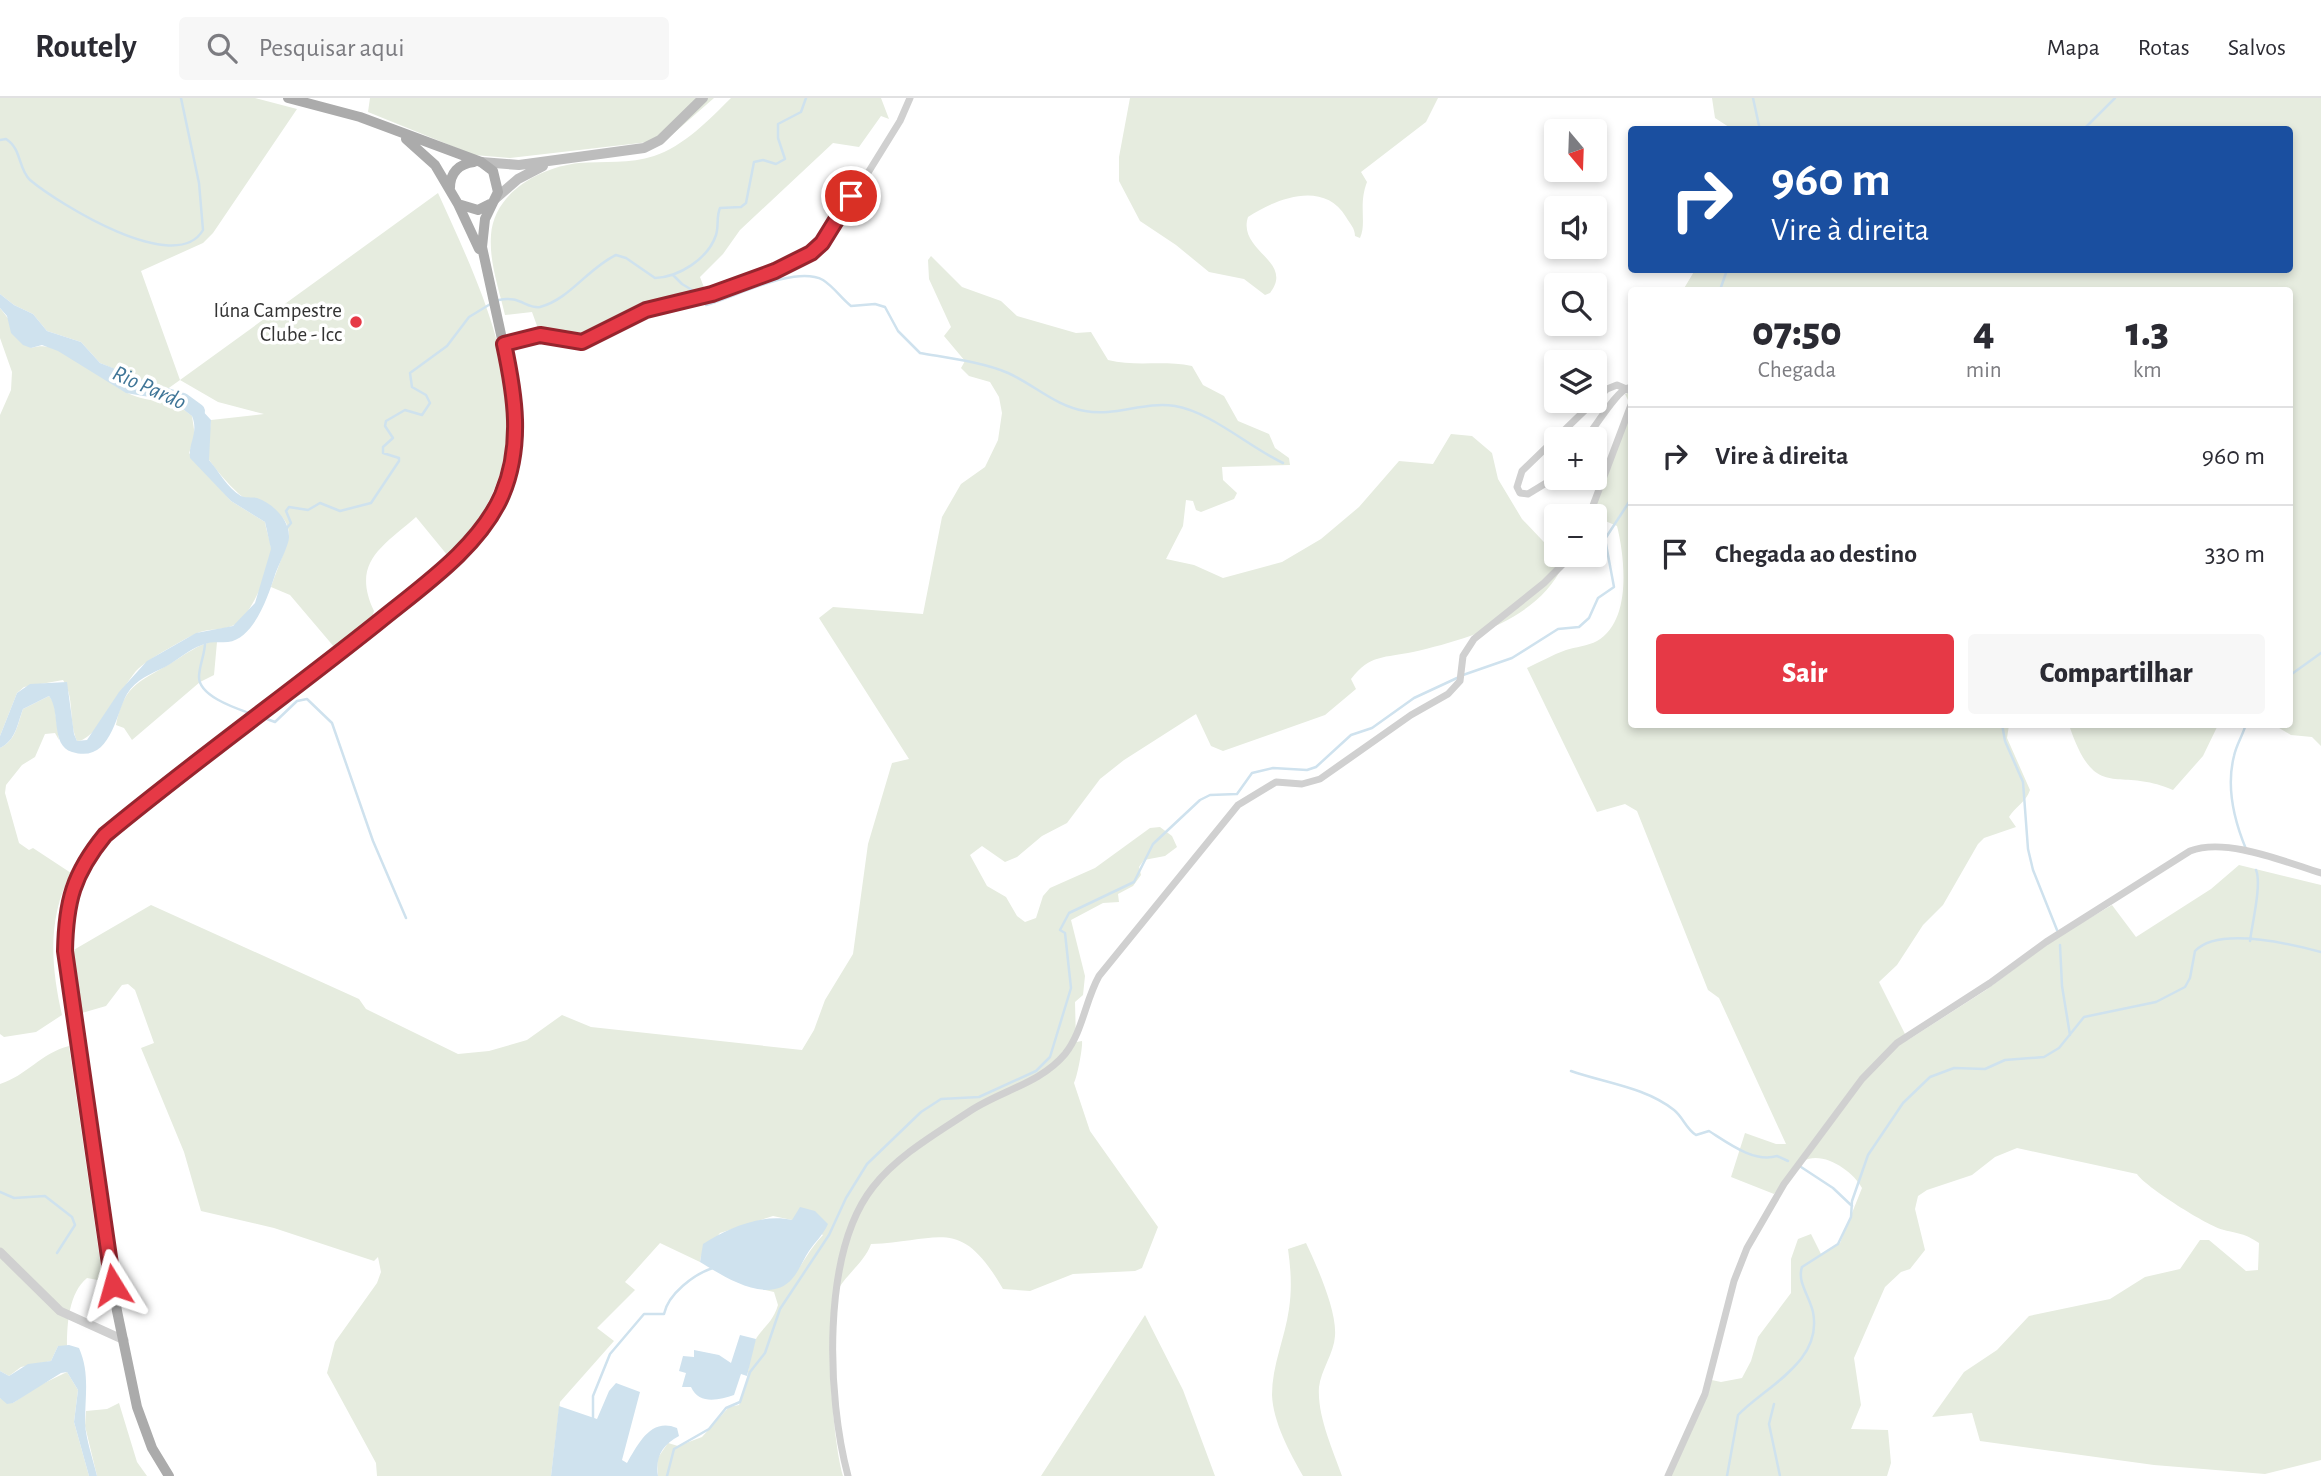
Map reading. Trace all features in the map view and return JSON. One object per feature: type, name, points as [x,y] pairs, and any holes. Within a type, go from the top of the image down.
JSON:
[{"type":"main road","points":[[288,98],[360,117],[400,135],[478,162],[497,177],[493,202],[482,232],[483,258]]},
{"type":"main road","points":[[450,191],[453,173],[463,164],[478,162],[519,165],[651,145],[703,98]]},
{"type":"main road","points":[[169,1476],[152,1448],[137,1407],[117,1311],[65,951],[66,916],[73,884],[84,859],[105,835],[312,676],[455,556],[480,530],[502,496],[513,466],[515,411],[504,344],[489,279],[483,258],[458,204],[435,164],[400,135]]},
{"type":"main road","points":[[458,204],[478,210],[493,202],[518,179],[556,161]]},
{"type":"street","points":[[504,344],[540,335],[582,342],[646,310],[728,288],[775,271],[811,253],[840,218],[900,121],[910,98]]},
{"type":"street","points":[[1568,427],[1607,389],[1617,385],[1628,388]]},
{"type":"street","points":[[1595,427],[1609,411],[1618,393],[1628,390]]},
{"type":"street","points":[[1594,504],[1628,413]]},
{"type":"street","points":[[1544,450],[1522,471],[1517,487],[1520,493],[1528,494],[1544,484]]},
{"type":"street","points":[[848,1476],[842,1456],[836,1386],[835,1284],[850,1225],[875,1184],[903,1157],[973,1109],[1028,1082],[1057,1063],[1078,1033],[1090,993],[1100,976],[1238,805],[1276,782],[1302,784],[1320,779],[1411,715],[1448,694],[1460,681],[1463,656],[1474,639],[1560,567]]},
{"type":"street","points":[[1668,1476],[1705,1394],[1734,1281],[1747,1248],[1795,1168],[1862,1079],[1883,1057],[2046,942],[2190,851],[2211,847],[2244,852],[2284,860],[2321,873]]},
{"type":"street","points":[[0,1252],[60,1311],[124,1340]]},
{"type":"shaded area","points":[[0,98],[255,98],[297,109],[213,233],[203,243],[141,271],[180,380],[166,390],[100,363],[81,342],[47,331],[33,314],[14,305],[0,294]]},
{"type":"shaded area","points":[[370,98],[714,98],[666,140],[510,158],[474,155],[368,112]]},
{"type":"shaded area","points":[[731,98],[881,98],[889,119],[881,116],[859,147],[833,143],[740,230],[723,254],[700,277],[708,298],[677,304],[638,318],[575,346],[540,334],[532,312],[505,315],[493,265],[491,235],[494,220],[510,194],[535,176],[564,165],[636,160],[665,152],[696,131]]},
{"type":"shaded area","points":[[1130,98],[1438,98],[1426,122],[1361,172],[1367,182],[1360,238],[1355,236],[1352,226],[1337,206],[1313,196],[1286,199],[1248,217],[1250,239],[1276,272],[1276,282],[1270,293],[1265,295],[1244,279],[1209,272],[1140,221],[1119,181],[1119,157]]},
{"type":"shaded area","points":[[1712,98],[2321,98],[2321,746],[2312,737],[2291,735],[2279,728],[2293,728],[2293,287],[1685,287],[1693,273],[2293,273],[2293,126],[1727,126],[1715,118]]},
{"type":"shaded area","points":[[438,193],[478,285],[494,331],[505,378],[508,425],[501,470],[482,514],[448,556],[416,517],[382,547],[368,568],[366,580],[374,611],[372,617],[335,648],[290,595],[271,587],[289,536],[284,519],[278,513],[239,494],[207,457],[211,420],[264,414],[218,402],[180,380]]},
{"type":"shaded area","points":[[931,256],[962,287],[1001,301],[1017,316],[1076,333],[1091,332],[1108,360],[1192,366],[1203,385],[1224,396],[1238,421],[1269,434],[1275,448],[1289,458],[1290,465],[1222,467],[1223,480],[1237,493],[1234,499],[1201,512],[1196,510],[1193,501],[1186,500],[1183,526],[1166,559],[1194,565],[1223,578],[1282,562],[1321,539],[1359,507],[1399,461],[1433,464],[1451,434],[1472,436],[1492,453],[1498,479],[1522,519],[1544,542],[1544,567],[1562,567],[1552,584],[1537,600],[1499,624],[1456,641],[1379,658],[1365,665],[1351,679],[1356,689],[1325,715],[1223,751],[1211,746],[1196,714],[1124,760],[1100,779],[1067,823],[1042,836],[1017,857],[1005,862],[982,846],[970,855],[987,886],[1006,897],[1017,916],[1025,922],[1036,918],[1043,896],[1050,888],[1095,868],[1150,828],[1160,827],[1172,836],[1177,847],[1165,856],[1144,860],[1139,867],[1141,875],[1133,886],[1118,894],[1119,902],[1103,903],[1071,920],[1085,976],[1083,995],[1075,1002],[1076,1042],[1082,1041],[1082,1044],[1074,1083],[1090,1131],[1158,1227],[1142,1268],[1135,1271],[1073,1274],[1030,1291],[1003,1289],[974,1250],[961,1241],[933,1237],[871,1244],[865,1256],[839,1288],[831,1325],[833,1409],[843,1476],[658,1476],[657,1459],[668,1443],[678,1446],[702,1437],[729,1407],[739,1405],[745,1390],[755,1341],[773,1317],[778,1305],[774,1292],[765,1290],[777,1286],[793,1275],[823,1235],[792,1220],[773,1216],[720,1233],[701,1256],[700,1262],[660,1243],[625,1282],[635,1290],[597,1328],[614,1341],[560,1402],[551,1476],[377,1476],[376,1463],[327,1373],[335,1342],[377,1283],[381,1272],[378,1257],[374,1261],[274,1228],[201,1211],[184,1152],[141,1048],[154,1043],[135,990],[128,984],[122,985],[106,1006],[75,1015],[65,955],[151,905],[359,999],[366,1009],[458,1054],[489,1051],[527,1040],[562,1015],[591,1027],[802,1050],[814,1030],[825,1000],[853,954],[868,844],[892,763],[909,759],[819,618],[833,607],[923,614],[942,517],[961,484],[985,467],[998,440],[1002,413],[999,397],[990,382],[969,376],[961,368],[965,361],[944,336],[951,327],[929,279],[928,260]]},
{"type":"shaded area","points":[[0,308],[31,348],[44,346],[58,349],[132,395],[168,402],[192,416],[195,436],[189,453],[231,501],[265,522],[270,545],[271,556],[264,579],[253,603],[239,621],[232,626],[194,634],[142,666],[101,723],[85,739],[77,741],[69,694],[63,680],[24,687],[17,693],[0,736],[0,415],[11,390],[12,372],[0,338]]},
{"type":"shaded area","points":[[1628,411],[1628,728],[2009,728],[2007,738],[2030,790],[2009,817],[2016,827],[1984,838],[1978,844],[1943,905],[1923,925],[1897,965],[1879,982],[1908,1040],[1986,990],[2056,938],[2112,905],[2136,937],[2211,889],[2239,865],[2321,885],[2321,1460],[2265,1474],[2154,1465],[1980,1441],[1972,1413],[1932,1417],[1964,1372],[1997,1350],[2029,1316],[2110,1299],[2145,1277],[2180,1269],[2200,1240],[2209,1240],[2246,1271],[2258,1270],[2259,1243],[2205,1222],[2164,1196],[2137,1174],[2017,1148],[1995,1157],[1972,1175],[1927,1190],[1918,1196],[1915,1209],[1925,1250],[1910,1269],[1901,1272],[1885,1287],[1854,1358],[1861,1405],[1851,1429],[1888,1430],[1891,1463],[1887,1476],[1666,1476],[1697,1410],[1707,1379],[1721,1382],[1742,1378],[1751,1361],[1758,1337],[1791,1293],[1791,1259],[1798,1239],[1811,1234],[1821,1254],[1840,1243],[1862,1188],[1845,1169],[1819,1158],[1811,1158],[1799,1164],[1774,1194],[1731,1177],[1745,1133],[1776,1144],[1786,1144],[1719,998],[1708,990],[1637,811],[1625,804],[1597,812],[1527,668],[1561,652],[1597,641],[1608,632],[1616,619],[1623,588],[1622,555],[1617,526],[1607,522],[1607,504],[1593,504],[1598,490],[1607,490],[1607,466]]},
{"type":"shaded area","points":[[210,642],[217,642],[214,675],[200,682],[132,740],[124,728],[116,725],[124,700],[137,684]]},
{"type":"shaded area","points":[[49,696],[54,703],[59,740],[55,733],[45,734],[35,757],[22,765],[6,785],[5,793],[19,843],[29,850],[33,848],[71,873],[58,907],[53,943],[55,979],[62,1015],[36,1032],[4,1037],[0,1034],[0,748],[13,737],[23,709]]},
{"type":"shaded area","points":[[2071,728],[2217,728],[2203,756],[2173,790],[2153,783],[2110,778],[2099,774],[2079,750]]},
{"type":"shaded area","points":[[69,1046],[103,1281],[87,1278],[76,1292],[69,1318],[67,1346],[58,1346],[51,1361],[21,1367],[9,1376],[0,1371],[0,1084],[18,1076],[59,1049]]},
{"type":"shaded area","points":[[1306,1243],[1325,1289],[1335,1326],[1334,1342],[1320,1381],[1319,1398],[1326,1433],[1342,1476],[1303,1476],[1283,1437],[1273,1405],[1274,1373],[1290,1302],[1288,1249]]},
{"type":"shaded area","points":[[1145,1315],[1183,1390],[1215,1476],[1041,1476]]},
{"type":"shaded area","points":[[67,1372],[78,1390],[74,1422],[89,1476],[0,1476],[0,1398],[13,1403],[36,1387]]},
{"type":"shaded area","points":[[119,1403],[137,1462],[147,1476],[97,1476],[85,1426],[86,1411],[107,1409]]},
{"type":"water","points":[[0,294],[14,305],[33,314],[47,331],[81,342],[100,363],[157,385],[199,407],[211,420],[209,460],[236,493],[243,497],[257,498],[274,508],[283,518],[288,530],[288,544],[268,594],[259,615],[245,633],[228,642],[208,643],[197,647],[139,681],[127,694],[110,735],[95,751],[85,754],[72,752],[61,742],[53,702],[49,696],[23,709],[13,736],[0,748],[0,736],[17,693],[30,684],[67,682],[74,734],[77,741],[87,740],[119,692],[147,661],[196,633],[233,626],[255,603],[271,549],[265,522],[231,501],[190,458],[194,433],[192,416],[173,401],[126,393],[58,351],[42,345],[31,348],[23,345],[11,333],[7,316],[0,308]]},
{"type":"water","points":[[800,1207],[815,1211],[828,1224],[792,1279],[782,1287],[771,1290],[746,1286],[700,1262],[703,1244],[713,1238],[757,1220],[792,1220]]},
{"type":"water","points":[[740,1335],[756,1339],[747,1376],[741,1374],[734,1395],[710,1400],[699,1397],[691,1387],[682,1387],[686,1373],[679,1371],[683,1356],[694,1357],[694,1350],[719,1355],[731,1363]]},
{"type":"water","points":[[58,1346],[79,1348],[85,1366],[85,1423],[97,1476],[89,1476],[74,1422],[78,1390],[67,1372],[61,1373],[13,1403],[7,1404],[0,1398],[0,1371],[9,1376],[28,1364],[51,1361]]},
{"type":"water","points":[[616,1383],[640,1392],[622,1460],[627,1463],[646,1434],[653,1429],[660,1426],[677,1428],[679,1436],[668,1443],[659,1457],[658,1476],[551,1476],[559,1406],[597,1419],[609,1391]]},
{"type":"waterway","points":[[0,140],[6,139],[15,148],[30,180],[90,219],[144,241],[169,245],[189,242],[203,230],[199,183],[181,98]]},
{"type":"waterway","points":[[499,300],[512,299],[535,307],[551,303],[616,255],[626,258],[655,278],[674,274],[692,265],[712,244],[717,232],[720,208],[741,207],[746,203],[754,162],[763,160],[776,164],[785,159],[778,138],[778,124],[801,112],[806,98]]},
{"type":"waterway","points":[[1753,98],[1759,126]]},
{"type":"waterway","points":[[2087,126],[2115,98]]},
{"type":"waterway","points":[[1721,287],[1726,273]]},
{"type":"waterway","points":[[673,275],[697,293]]},
{"type":"waterway","points":[[706,305],[781,279],[811,276],[823,280],[851,306],[875,304],[885,307],[898,331],[920,353],[998,369],[1064,405],[1085,411],[1107,412],[1163,405],[1189,410],[1216,422],[1283,463]]},
{"type":"waterway","points":[[286,529],[291,523],[286,511],[289,507],[308,510],[320,503],[340,511],[371,503],[399,461],[399,458],[383,453],[383,447],[393,438],[385,426],[386,421],[405,410],[422,415],[430,403],[426,395],[412,387],[410,373],[447,346],[469,317],[492,303]]},
{"type":"waterway","name":"Rio Pardo","points":[[157,392],[183,400],[198,411]]},
{"type":"waterway","points":[[1463,675],[1512,658],[1558,629],[1579,627],[1589,618],[1598,598],[1614,587],[1605,539],[1628,504]]},
{"type":"waterway","points":[[205,643],[199,673],[201,684],[219,700],[249,713]]},
{"type":"waterway","points":[[2293,673],[2321,653]]},
{"type":"waterway","points":[[667,1476],[674,1449],[709,1429],[726,1408],[740,1402],[750,1372],[765,1353],[780,1309],[829,1235],[846,1198],[867,1164],[921,1112],[941,1099],[979,1097],[1036,1071],[1050,1057],[1071,988],[1065,933],[1060,930],[1069,913],[1134,882],[1153,844],[1200,800],[1210,795],[1237,794],[1252,773],[1273,768],[1307,770],[1316,767],[1351,735],[1372,728],[1414,698],[1457,678]]},
{"type":"waterway","points":[[264,718],[275,722],[297,701],[307,699],[332,723],[373,841],[406,918]]},
{"type":"waterway","points":[[2003,728],[2005,741],[2023,782],[2028,849],[2033,870],[2057,930]]},
{"type":"waterway","points":[[2244,728],[2235,752],[2231,791],[2238,827],[2246,849]]},
{"type":"waterway","points":[[2250,941],[2257,894],[2256,870]]},
{"type":"waterway","points":[[1727,1476],[1738,1415],[1790,1371],[1809,1345],[1814,1330],[1813,1312],[1802,1283],[1802,1267],[1838,1244],[1851,1217],[1852,1201],[1868,1155],[1903,1103],[1930,1077],[1954,1068],[1985,1069],[2005,1060],[2044,1057],[2059,1048],[2084,1017],[2156,1002],[2185,987],[2190,978],[2195,951],[2221,939],[2256,939],[2321,952]]},
{"type":"waterway","points":[[2060,945],[2062,986],[2070,1035]]},
{"type":"waterway","points":[[1571,1071],[1624,1086],[1663,1102],[1674,1110],[1696,1135],[1709,1131],[1750,1154],[1759,1157],[1777,1156],[1788,1161]]},
{"type":"waterway","points":[[1801,1167],[1833,1188],[1852,1206]]},
{"type":"waterway","points":[[0,1192],[14,1198],[45,1196],[72,1217],[75,1225],[57,1253]]},
{"type":"waterway","points":[[593,1419],[593,1396],[610,1354],[644,1314],[664,1314],[676,1292],[698,1275],[713,1268]]},
{"type":"waterway","points":[[1774,1404],[1769,1424],[1780,1476]]},
{"type":"place","name":"Iúna Campestre Clube - Icc","points":[[356,322]]},
{"type":"route","points":[[113,1285],[65,951],[68,907],[73,884],[84,859],[105,835],[146,801],[312,676],[399,604],[464,548],[480,530],[502,496],[513,466],[515,411],[504,344],[540,335],[582,342],[646,310],[712,294],[794,263],[822,243],[840,218],[851,196]]}]
